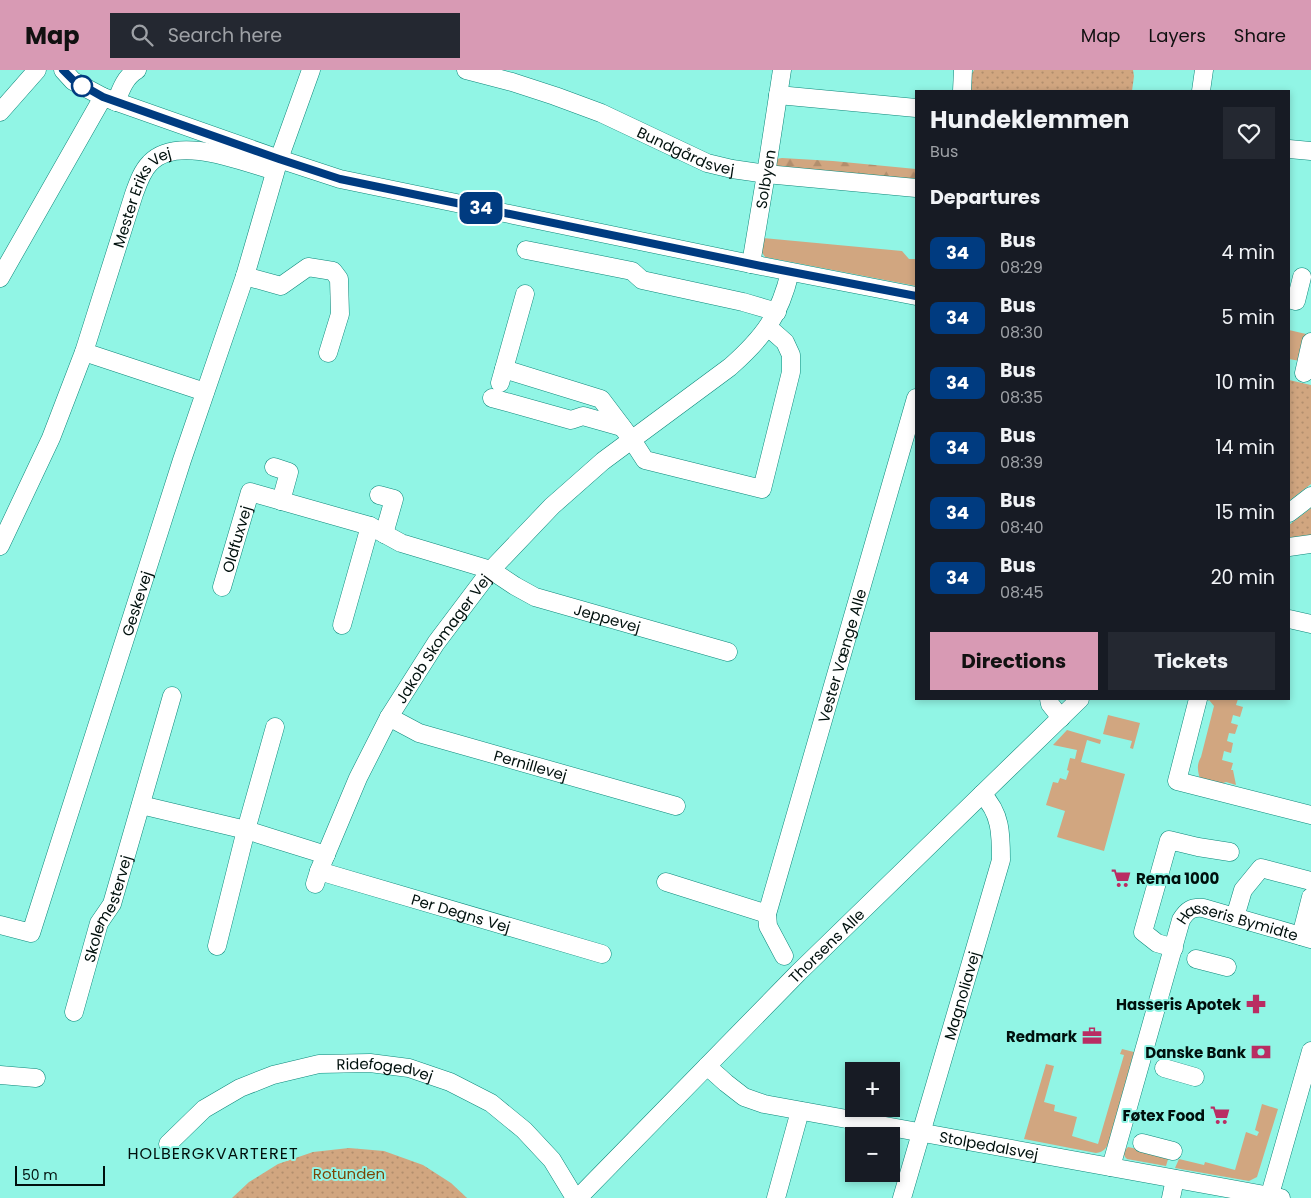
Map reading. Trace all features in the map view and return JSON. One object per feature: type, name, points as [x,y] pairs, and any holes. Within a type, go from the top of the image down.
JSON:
[{"type":"street","points":[[0,112],[37,70]]},
{"type":"street","points":[[63,70],[73,80],[109,100],[277,165],[790,272],[915,296]]},
{"type":"street","points":[[0,278],[109,100],[127,78],[138,70]]},
{"type":"street","points":[[277,165],[311,70]]},
{"type":"street","name":"Bundgårdsvej","points":[[466,70],[512,82],[601,113],[707,163],[732,170],[915,188]]},
{"type":"street","name":"Solbyen","points":[[751,264],[782,70]]},
{"type":"street","points":[[962,90],[964,70]]},
{"type":"street","points":[[1201,90],[1204,70]]},
{"type":"street","points":[[778,95],[915,108]]},
{"type":"street","points":[[1290,149],[1311,150]]},
{"type":"street","name":"Mester Eriks Vej","points":[[0,546],[51,438],[84,352],[134,194],[141,176],[150,162],[164,153],[176,150],[189,150],[277,165]]},
{"type":"street","name":"Geskevej","points":[[0,925],[31,933],[182,460],[245,276],[277,165]]},
{"type":"street","points":[[526,250],[632,271],[642,280],[738,301],[777,312]]},
{"type":"street","points":[[245,276],[281,286],[308,267],[333,271],[339,279],[340,314],[328,353]]},
{"type":"street","name":"Jakob Skomager Vej","points":[[320,870],[358,778],[388,717],[436,643],[491,570],[552,506],[603,460],[627,433],[730,367],[748,351],[768,327],[777,312],[786,290],[790,272]]},
{"type":"street","points":[[1290,299],[1296,301],[1302,277]]},
{"type":"street","points":[[499,384],[525,294]]},
{"type":"street","points":[[499,384],[601,399],[645,460],[762,489],[791,364],[791,355],[785,342],[768,327]]},
{"type":"street","points":[[1301,373],[1311,342]]},
{"type":"street","points":[[84,352],[205,392]]},
{"type":"street","points":[[499,384],[571,420],[583,416],[627,433]]},
{"type":"street","name":"Vester Vænge Alle","points":[[767,914],[915,401]]},
{"type":"street","points":[[274,467],[289,472],[280,501]]},
{"type":"street","name":"Oldfuxvej","points":[[222,587],[250,492],[377,530],[401,543],[491,570]]},
{"type":"street","points":[[342,625],[377,530],[394,499],[379,495]]},
{"type":"street","points":[[1290,511],[1311,496]]},
{"type":"street","points":[[1290,547],[1311,544]]},
{"type":"street","name":"Jeppevej","points":[[491,570],[514,586],[535,597],[728,652]]},
{"type":"street","points":[[1290,619],[1311,624]]},
{"type":"street","name":"Skolemestervej","points":[[74,1012],[99,923],[112,904],[172,696]]},
{"type":"street","points":[[1049,700],[1060,718]]},
{"type":"street","name":"Thorsens Alle","points":[[576,1198],[798,973],[1079,700]]},
{"type":"street","points":[[1198,700],[1177,781],[1311,815]]},
{"type":"street","name":"Pernillevej","points":[[388,717],[419,733],[676,806]]},
{"type":"street","points":[[217,946],[246,830],[275,727]]},
{"type":"street","name":"Magnoliavej","points":[[902,1198],[1001,860],[1001,836],[996,814],[982,794]]},
{"type":"street","points":[[141,805],[246,830],[320,870]]},
{"type":"street","points":[[1174,948],[1157,943],[1143,932],[1169,840],[1230,852]]},
{"type":"street","points":[[1235,917],[1243,890],[1260,868],[1311,881]]},
{"type":"street","name":"Per Degns Vej","points":[[320,870],[602,954]]},
{"type":"street","points":[[666,882],[767,914],[768,926],[784,956]]},
{"type":"street","points":[[1306,938],[1311,897]]},
{"type":"street","name":"Hasseris Bymidte","points":[[1111,1167],[1181,920],[1185,913],[1196,908],[1203,908],[1306,938]]},
{"type":"street","points":[[1196,958],[1227,967]]},
{"type":"street","points":[[1273,1197],[1311,1051]]},
{"type":"street","name":"Ridefogedvej","points":[[168,1144],[204,1109],[240,1088],[273,1075],[319,1064],[370,1063],[409,1068],[450,1082],[491,1103],[524,1130],[552,1160],[576,1198]]},
{"type":"street","name":"Stolpedalsvej","points":[[707,1066],[744,1097],[764,1104],[1273,1197]]},
{"type":"street","points":[[1164,1068],[1195,1077]]},
{"type":"street","points":[[0,1075],[36,1078]]},
{"type":"street","points":[[776,1198],[800,1111]]},
{"type":"street","points":[[1142,1143],[1173,1151]]},
{"type":"street","points":[[1171,1198],[1175,1179]]},
{"type":"green space","points":[[974,70],[1133,70],[1134,76],[1132,90],[971,90],[969,79]]},
{"type":"green space","points":[[776,159],[833,161],[915,169],[915,182],[774,169]]},
{"type":"green space","points":[[763,238],[902,251],[909,259],[915,259],[915,286],[765,257],[761,251]]},
{"type":"green space","points":[[1290,330],[1306,334],[1300,361],[1290,359]]},
{"type":"green space","points":[[1290,380],[1311,385],[1311,484],[1290,500]]},
{"type":"green space","points":[[1311,508],[1311,536],[1290,543],[1290,524]]},
{"type":"green space","points":[[1209,700],[1238,700],[1236,705],[1243,707],[1240,717],[1233,715],[1231,723],[1238,725],[1235,734],[1229,733],[1227,741],[1233,743],[1231,753],[1224,751],[1222,760],[1233,763],[1231,770],[1233,770],[1236,785],[1226,782],[1218,785],[1200,780],[1198,771],[1199,760],[1214,706]]},
{"type":"green space","points":[[1108,715],[1140,723],[1133,749],[1130,748],[1132,741],[1103,734]]},
{"type":"green space","points":[[1067,730],[1101,740],[1100,744],[1087,740],[1081,762],[1125,774],[1104,851],[1057,837],[1065,811],[1046,805],[1053,782],[1058,783],[1060,778],[1066,780],[1070,758],[1075,759],[1077,750],[1053,745]]},
{"type":"green space","points":[[1122,1049],[1134,1052],[1109,1141],[1105,1149],[1096,1153],[1024,1139],[1046,1064],[1054,1066],[1044,1102],[1055,1105],[1054,1111],[1077,1117],[1072,1136],[1098,1144],[1124,1055],[1120,1054]]},
{"type":"green space","points":[[1262,1104],[1278,1109],[1257,1177],[1249,1181],[1175,1168],[1179,1159],[1204,1165],[1205,1162],[1235,1170],[1246,1132],[1257,1136],[1259,1132],[1255,1130]]},
{"type":"green space","points":[[1128,1147],[1169,1156],[1166,1166],[1127,1159],[1123,1152]]},
{"type":"green space","name":"Rotunden","points":[[349,1148],[384,1151],[423,1165],[451,1183],[467,1198],[232,1198],[249,1182],[278,1164],[313,1152]]},
{"type":"bus line","name":"34","points":[[63,70],[73,80],[103,97],[152,116],[340,179],[915,296]]},
{"type":"place","name":"Rema 1000","points":[[1121,878]]},
{"type":"place","name":"Hasseris Apotek","points":[[1256,1004]]},
{"type":"place","name":"Redmark","points":[[1092,1036]]},
{"type":"place","name":"Danske Bank","points":[[1261,1052]]},
{"type":"place","name":"Føtex Food","points":[[1220,1115]]},
{"type":"district","name":"HOLBERGKVARTERET","points":[[213,1153]]}]
